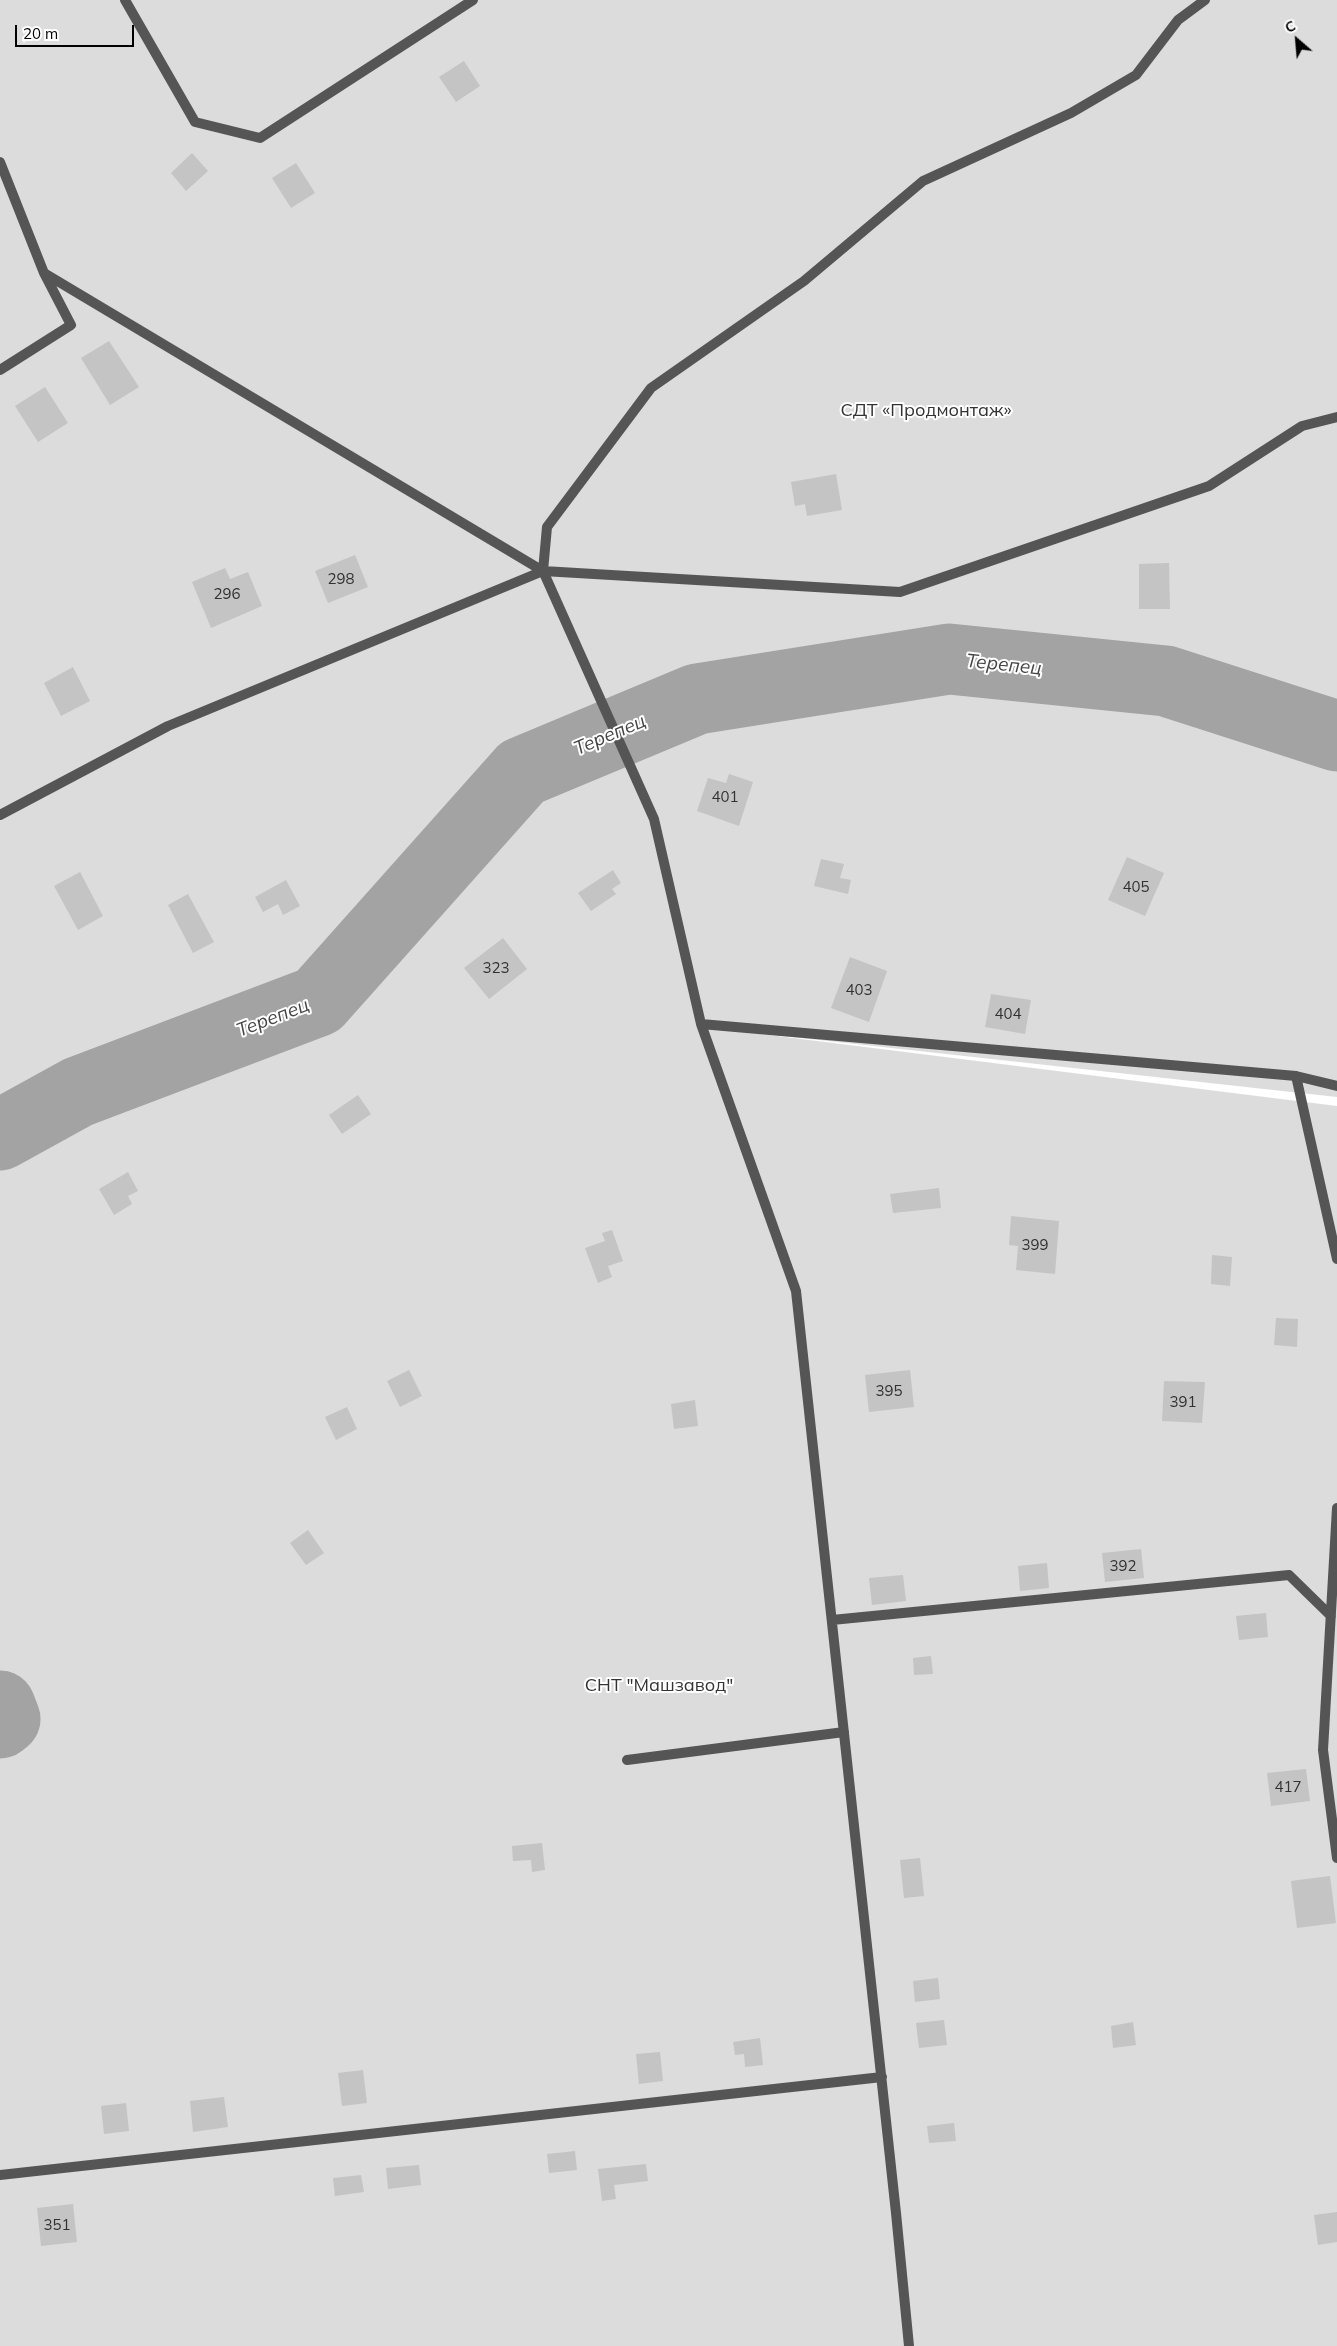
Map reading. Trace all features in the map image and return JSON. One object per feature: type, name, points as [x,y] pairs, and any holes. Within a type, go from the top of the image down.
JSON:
[{"type":"lane","points":[[125,0],[195,122],[260,138],[473,0]]},
{"type":"lane","points":[[908,2346],[882,2077],[796,1291],[701,1024],[654,819],[543,571],[547,527],[651,388],[804,281],[923,182],[1071,113],[1136,75],[1178,20],[1205,0]]},
{"type":"lane","points":[[0,162],[44,272],[71,325],[0,370]]},
{"type":"lane","points":[[44,272],[543,571]]},
{"type":"lane","points":[[0,815],[168,726],[543,571],[900,592],[1209,486],[1302,426],[1337,417]]},
{"type":"lane","points":[[701,1024],[1296,1076],[1337,1086]]},
{"type":"lane","points":[[1296,1076],[1337,1259]]},
{"type":"lane","points":[[1337,1508],[1323,1750],[1337,1858]]},
{"type":"lane","points":[[832,1620],[1289,1575],[1331,1616]]},
{"type":"lane","points":[[627,1760],[844,1732]]},
{"type":"lane","points":[[0,2175],[882,2077]]},
{"type":"green space","name":"СНТ \"Машзавод\"","points":[[0,0],[1337,0],[1337,1097],[737,1031],[1337,1106],[1337,2346],[0,2346]]},
{"type":"building","points":[[464,61],[480,86],[456,102],[439,77]]},
{"type":"building","points":[[192,153],[208,171],[186,191],[171,173]]},
{"type":"building","points":[[296,163],[315,193],[291,208],[272,178]]},
{"type":"building","points":[[109,341],[139,387],[110,405],[81,358]]},
{"type":"building","points":[[45,387],[68,423],[38,442],[15,406]]},
{"type":"building","points":[[836,474],[842,510],[807,516],[805,504],[795,506],[791,482]]},
{"type":"building","points":[[355,555],[368,587],[328,603],[315,571]]},
{"type":"building","points":[[1169,563],[1170,609],[1139,609],[1139,564]]},
{"type":"building","points":[[225,568],[230,579],[248,572],[262,606],[211,628],[192,582]]},
{"type":"building","points":[[73,667],[90,701],[61,716],[44,683]]},
{"type":"building","points":[[729,774],[753,782],[739,826],[697,811],[708,778],[726,783]]},
{"type":"building","points":[[1127,857],[1164,873],[1145,916],[1108,900]]},
{"type":"building","points":[[821,859],[844,864],[840,878],[851,880],[848,894],[814,886]]},
{"type":"building","points":[[613,870],[621,883],[612,889],[616,894],[591,911],[578,893]]},
{"type":"building","points":[[80,872],[103,916],[78,930],[54,886]]},
{"type":"building","points":[[286,880],[300,906],[283,915],[278,904],[263,912],[255,897]]},
{"type":"building","points":[[188,894],[214,942],[193,953],[168,905]]},
{"type":"building","points":[[503,938],[527,969],[489,999],[464,968]]},
{"type":"building","points":[[850,957],[887,971],[869,1022],[831,1008]]},
{"type":"building","points":[[991,994],[1031,1000],[1025,1034],[985,1027]]},
{"type":"building","points":[[358,1095],[371,1114],[342,1134],[329,1115]]},
{"type":"building","points":[[128,1172],[138,1191],[128,1196],[132,1204],[114,1215],[99,1189]]},
{"type":"building","points":[[939,1188],[941,1208],[893,1213],[890,1194]]},
{"type":"building","points":[[1011,1216],[1059,1221],[1055,1274],[1016,1270],[1018,1246],[1009,1245]]},
{"type":"building","points":[[612,1230],[623,1261],[608,1266],[612,1277],[598,1283],[585,1248],[605,1241],[602,1233]]},
{"type":"building","points":[[1212,1255],[1232,1257],[1230,1286],[1211,1284]]},
{"type":"building","points":[[1276,1318],[1298,1319],[1297,1347],[1274,1345]]},
{"type":"building","points":[[409,1370],[422,1396],[400,1407],[387,1381]]},
{"type":"building","points":[[910,1370],[914,1407],[869,1412],[865,1375]]},
{"type":"building","points":[[1164,1381],[1205,1382],[1202,1423],[1162,1421]]},
{"type":"building","points":[[695,1400],[698,1426],[674,1429],[671,1404]]},
{"type":"building","points":[[347,1407],[357,1429],[336,1440],[325,1417]]},
{"type":"building","points":[[308,1530],[324,1553],[306,1565],[290,1543]]},
{"type":"building","points":[[1141,1549],[1144,1578],[1105,1582],[1102,1553]]},
{"type":"building","points":[[1047,1563],[1049,1588],[1020,1591],[1018,1566]]},
{"type":"building","points":[[903,1575],[906,1601],[872,1605],[869,1578]]},
{"type":"building","points":[[1266,1613],[1268,1637],[1239,1640],[1236,1616]]},
{"type":"building","points":[[931,1656],[933,1674],[914,1675],[913,1658]]},
{"type":"building","points":[[1306,1769],[1310,1801],[1271,1806],[1267,1773]]},
{"type":"building","points":[[542,1843],[545,1870],[532,1872],[531,1860],[513,1861],[512,1846]]},
{"type":"building","points":[[920,1858],[924,1896],[904,1898],[900,1860]]},
{"type":"building","points":[[1330,1876],[1336,1923],[1297,1928],[1291,1881]]},
{"type":"building","points":[[938,1978],[940,1999],[915,2002],[913,1981]]},
{"type":"building","points":[[944,2020],[947,2045],[919,2048],[916,2023]]},
{"type":"building","points":[[1133,2022],[1136,2045],[1113,2048],[1111,2026]]},
{"type":"building","points":[[760,2038],[763,2065],[745,2067],[744,2054],[735,2055],[733,2042]]},
{"type":"building","points":[[660,2052],[663,2081],[639,2084],[636,2054]]},
{"type":"building","points":[[363,2070],[367,2103],[342,2106],[338,2073]]},
{"type":"building","points":[[224,2097],[228,2127],[193,2132],[190,2101]]},
{"type":"building","points":[[126,2103],[129,2131],[104,2134],[101,2106]]},
{"type":"building","points":[[954,2123],[956,2141],[929,2143],[927,2126]]},
{"type":"building","points":[[575,2151],[577,2170],[549,2173],[547,2154]]},
{"type":"building","points":[[646,2164],[648,2181],[614,2185],[616,2199],[602,2201],[598,2169]]},
{"type":"building","points":[[419,2165],[421,2185],[388,2189],[386,2168]]},
{"type":"building","points":[[361,2175],[364,2192],[335,2196],[333,2178]]},
{"type":"building","points":[[73,2204],[77,2242],[41,2246],[37,2208]]},
{"type":"building","points":[[1337,2212],[1337,2242],[1318,2245],[1314,2215]]},
{"type":"waterway","name":"Терепец","points":[[0,1135],[78,1092],[318,1001],[522,772],[697,699],[949,659],[1166,681],[1337,736]]},
{"type":"waterway","name":"Терепец","points":[[0,1706],[5,1719],[0,1723]]},
{"type":"park label","name":"СДТ «Продмонтаж»","points":[[926,411]]}]
